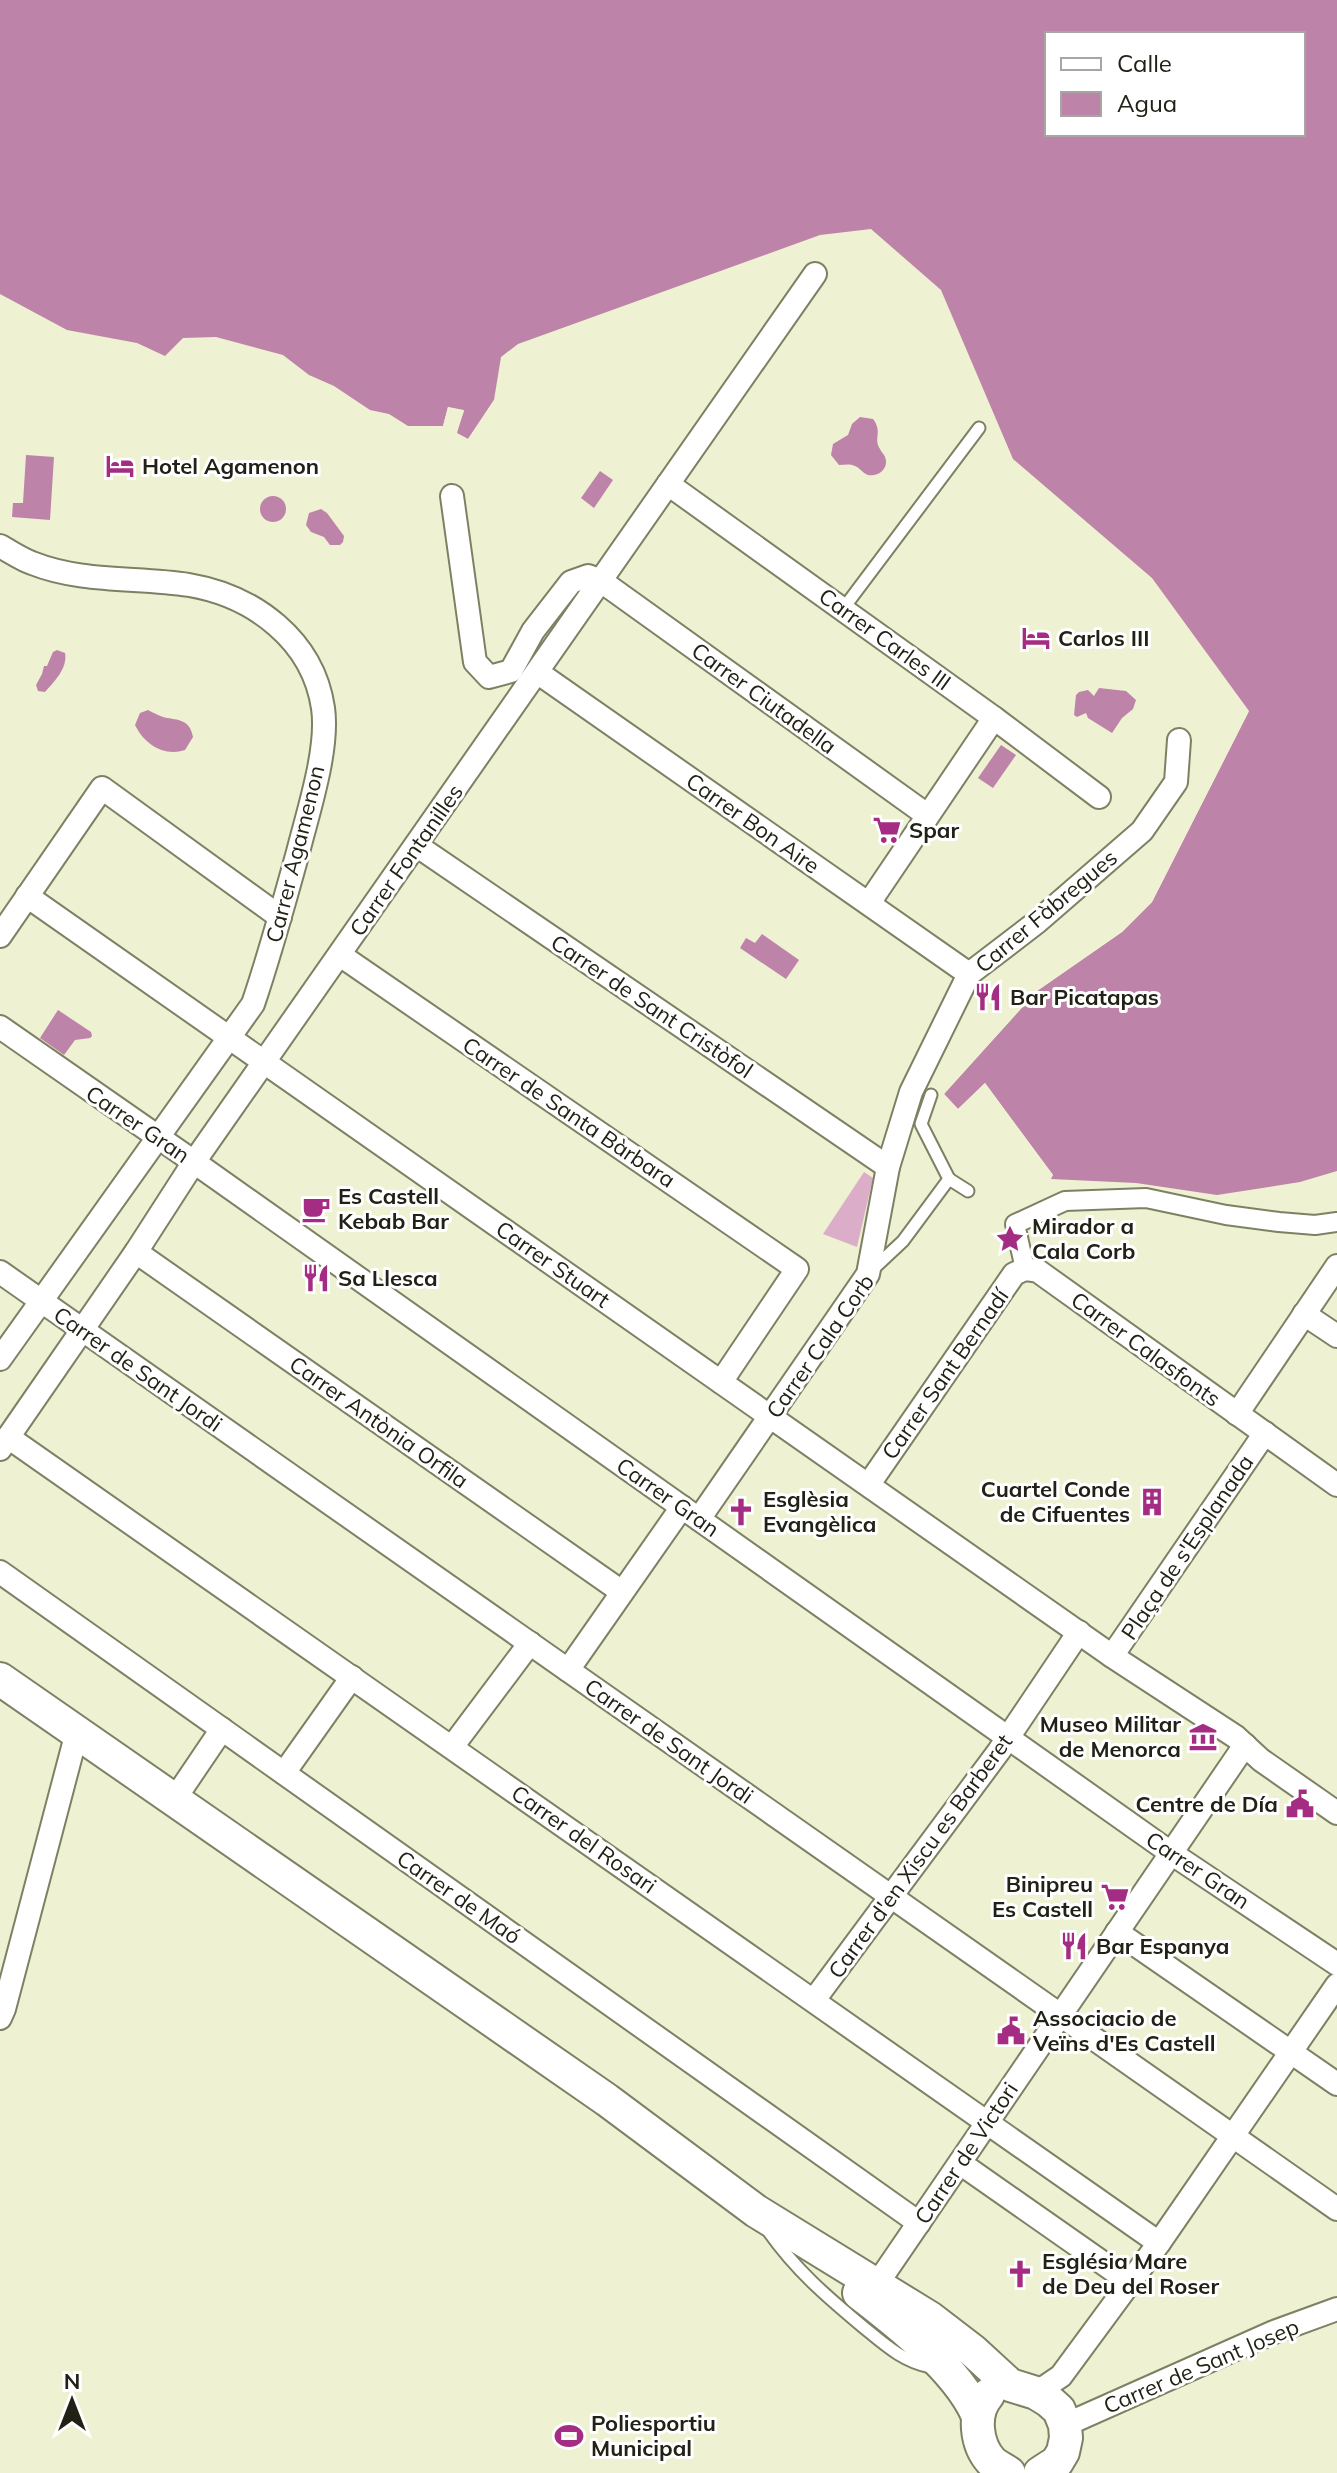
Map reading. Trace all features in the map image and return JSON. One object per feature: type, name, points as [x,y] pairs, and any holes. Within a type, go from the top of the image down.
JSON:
[{"type":"main road","points":[[0,1679],[607,2100],[756,2211],[913,2338],[945,2370],[964,2391],[977,2414],[978,2431],[988,2456],[994,2464],[1009,2473]]},
{"type":"main road","points":[[756,2211],[930,2318],[1023,2389],[1059,2410],[1066,2438],[1063,2452],[1052,2469]]},
{"type":"main road","points":[[977,2414],[989,2394],[1023,2389]]},
{"type":"street","name":"Carrer Fontanilles","points":[[4,1443],[136,1252],[261,1060],[340,955],[815,274]]},
{"type":"street","name":"Carrer Carles III","points":[[668,484],[1099,797]]},
{"type":"street","points":[[452,496],[475,662],[489,677],[511,671],[533,631],[571,582],[588,576],[601,581]]},
{"type":"street","name":"Carrer Agamenon","points":[[0,546],[33,564],[83,576],[189,585],[232,596],[270,618],[298,646],[314,675],[323,709],[322,744],[312,800],[269,959],[253,1004],[229,1037]]},
{"type":"street","name":"Carrer Ciutadella","points":[[601,581],[927,815]]},
{"type":"street","name":"Carrer Bon Aire","points":[[537,672],[969,974]]},
{"type":"street","points":[[869,903],[994,718]]},
{"type":"street","name":"Carrer Fàbregues","points":[[868,1274],[888,1167],[911,1092],[969,974],[1037,922],[1142,831],[1176,782],[1179,740]]},
{"type":"street","points":[[0,936],[102,788],[280,917]]},
{"type":"street","name":"Carrer de Sant Cristòfol","points":[[416,845],[888,1167]]},
{"type":"street","name":"Carrer Stuart","points":[[27,896],[1079,1632]]},
{"type":"street","name":"Carrer de Santa Bàrbara","points":[[340,955],[797,1269],[721,1382]]},
{"type":"street","name":"Carrer Agamenon","points":[[253,1004],[261,1060]]},
{"type":"street","name":"Carrer Gran","points":[[0,1027],[1171,1853],[1337,1964]]},
{"type":"street","points":[[0,1359],[229,1037]]},
{"type":"street","points":[[1025,1269],[1015,1224],[1065,1201],[1146,1198],[1226,1215],[1315,1225],[1337,1222]]},
{"type":"street","name":"Carrer Antònia Orfila","points":[[136,1252],[622,1592]]},
{"type":"street","points":[[1237,1414],[1337,1266]]},
{"type":"street","name":"Carrer Calasfonts","points":[[1025,1269],[1038,1271],[1265,1433]]},
{"type":"street","name":"Carrer Sant Bernadí","points":[[869,1484],[1014,1274],[1025,1269]]},
{"type":"street","name":"Carrer de Sant Jordi","points":[[0,1272],[1337,2209]]},
{"type":"street","name":"Carrer Cala Corb","points":[[568,1670],[622,1592],[770,1416],[868,1274]]},
{"type":"street","points":[[1304,1314],[1337,1336]]},
{"type":"street","name":"Plaça de s'Esplanada","points":[[1112,1656],[1265,1433],[1337,1485]]},
{"type":"street","name":"Carrer del Rosari","points":[[4,1443],[352,1677],[1159,2243]]},
{"type":"street","name":"Carrer de Maó","points":[[0,1572],[919,2223]]},
{"type":"street","name":"Plaça de s'Esplanada","points":[[1079,1632],[1245,1745],[1261,1760],[1337,1813]]},
{"type":"street","name":"Carrer d'en Xiscu es Barberet","points":[[814,2000],[1008,1737],[1079,1632]]},
{"type":"street","points":[[452,1747],[530,1643]]},
{"type":"street","points":[[284,1773],[352,1677]]},
{"type":"street","points":[[174,1800],[222,1729]]},
{"type":"street","points":[[0,2018],[77,1732]]},
{"type":"street","name":"Carrer de Victori","points":[[877,2284],[1245,1745]]},
{"type":"street","points":[[1117,1932],[1337,2084]]},
{"type":"street","points":[[1023,2389],[1061,2376],[1159,2243],[1337,1985]]},
{"type":"street","points":[[960,2163],[1130,2282]]},
{"type":"street","name":"Carrer de Sant Josep","points":[[1065,2425],[1274,2332],[1337,2309]]},
{"type":"lane","points":[[843,609],[979,428]]},
{"type":"lane","points":[[931,1095],[921,1124],[949,1179],[968,1191]]},
{"type":"lane","name":"Carrer Cala Corb","points":[[868,1274],[903,1241],[949,1179]]},
{"type":"shaded area","points":[[864,1172],[873,1178],[857,1247],[823,1234]]},
{"type":"water","points":[[0,0],[1337,0],[1337,1171],[1300,1182],[1217,1195],[1136,1183],[1051,1179],[1053,1175],[985,1083],[958,1109],[944,1094],[1037,991],[1122,932],[1152,902],[1249,711],[1152,578],[1013,459],[941,290],[871,229],[820,235],[518,344],[501,357],[494,400],[468,439],[456,433],[464,411],[448,407],[443,426],[408,426],[389,414],[370,410],[334,386],[309,375],[283,355],[216,337],[183,338],[165,356],[137,343],[67,330],[0,294]]},
{"type":"water","points":[[860,417],[873,419],[878,431],[877,442],[886,459],[883,470],[875,475],[866,474],[854,466],[839,465],[831,455],[833,444],[848,435],[852,424]]},
{"type":"water","points":[[26,455],[54,457],[50,520],[12,517],[13,503],[23,503]]},
{"type":"water","points":[[600,471],[613,480],[594,508],[581,498]]},
{"type":"water","points":[[273,496],[282,500],[286,509],[282,518],[273,522],[264,518],[260,509],[264,500]]},
{"type":"water","points":[[321,509],[344,536],[340,545],[330,545],[306,525],[309,513]]},
{"type":"water","points":[[57,650],[65,653],[62,669],[45,692],[38,691],[36,685],[44,666]]},
{"type":"water","points":[[1099,688],[1126,691],[1136,700],[1133,709],[1112,733],[1088,718],[1086,713],[1077,717],[1074,715],[1076,695],[1088,690],[1094,696]]},
{"type":"water","points":[[148,710],[187,724],[193,737],[185,750],[162,750],[144,738],[135,725],[140,713]]},
{"type":"water","points":[[1001,745],[1016,755],[993,788],[978,778]]},
{"type":"water","points":[[762,934],[799,960],[786,979],[740,948],[746,938],[755,943]]},
{"type":"water","points":[[58,1010],[91,1032],[92,1036],[75,1040],[64,1055],[40,1038]]},
{"type":"pier","points":[[494,400],[497,402],[469,443],[453,434],[459,413],[451,412],[444,430],[410,430],[408,426],[443,426],[448,407],[464,410],[457,433],[468,439]]},
{"type":"pier","points":[[1249,711],[1152,902],[1122,932],[1037,991],[944,1094],[958,1109],[985,1083],[1053,1175],[1047,1180],[1048,1175],[985,1089],[958,1113],[940,1093],[1034,988],[1120,929],[1148,899],[1241,718]]},
{"type":"place","name":"Hotel Agamenon","points":[[120,466]]},
{"type":"place","name":"Carlos III","points":[[1036,638]]},
{"type":"place","name":"Spar","points":[[887,830]]},
{"type":"place","name":"Bar Picatapas","points":[[988,997]]},
{"type":"place","name":"Es Castell Kebab Bar","points":[[316,1209]]},
{"type":"place","name":"Mirador a Cala Corb","points":[[1010,1239]]},
{"type":"place","name":"Sa Llesca","points":[[316,1278]]},
{"type":"place","name":"Cuartel Conde de Cifuentes","points":[[1152,1502]]},
{"type":"place","name":"Esglèsia Evangèlica","points":[[741,1512]]},
{"type":"place","name":"Museo Militar de Menorca","points":[[1203,1737]]},
{"type":"place","name":"Centre de Día","points":[[1300,1804]]},
{"type":"place","name":"Binipreu Es Castell","points":[[1115,1897]]},
{"type":"place","name":"Bar Espanya","points":[[1074,1946]]},
{"type":"place","name":"Associacio de Veïns d'Es Castell","points":[[1011,2031]]},
{"type":"place","name":"Església Mare de Deu del Roser","points":[[1020,2274]]},
{"type":"place","name":"Poliesportiu Municipal","points":[[569,2436]]}]
